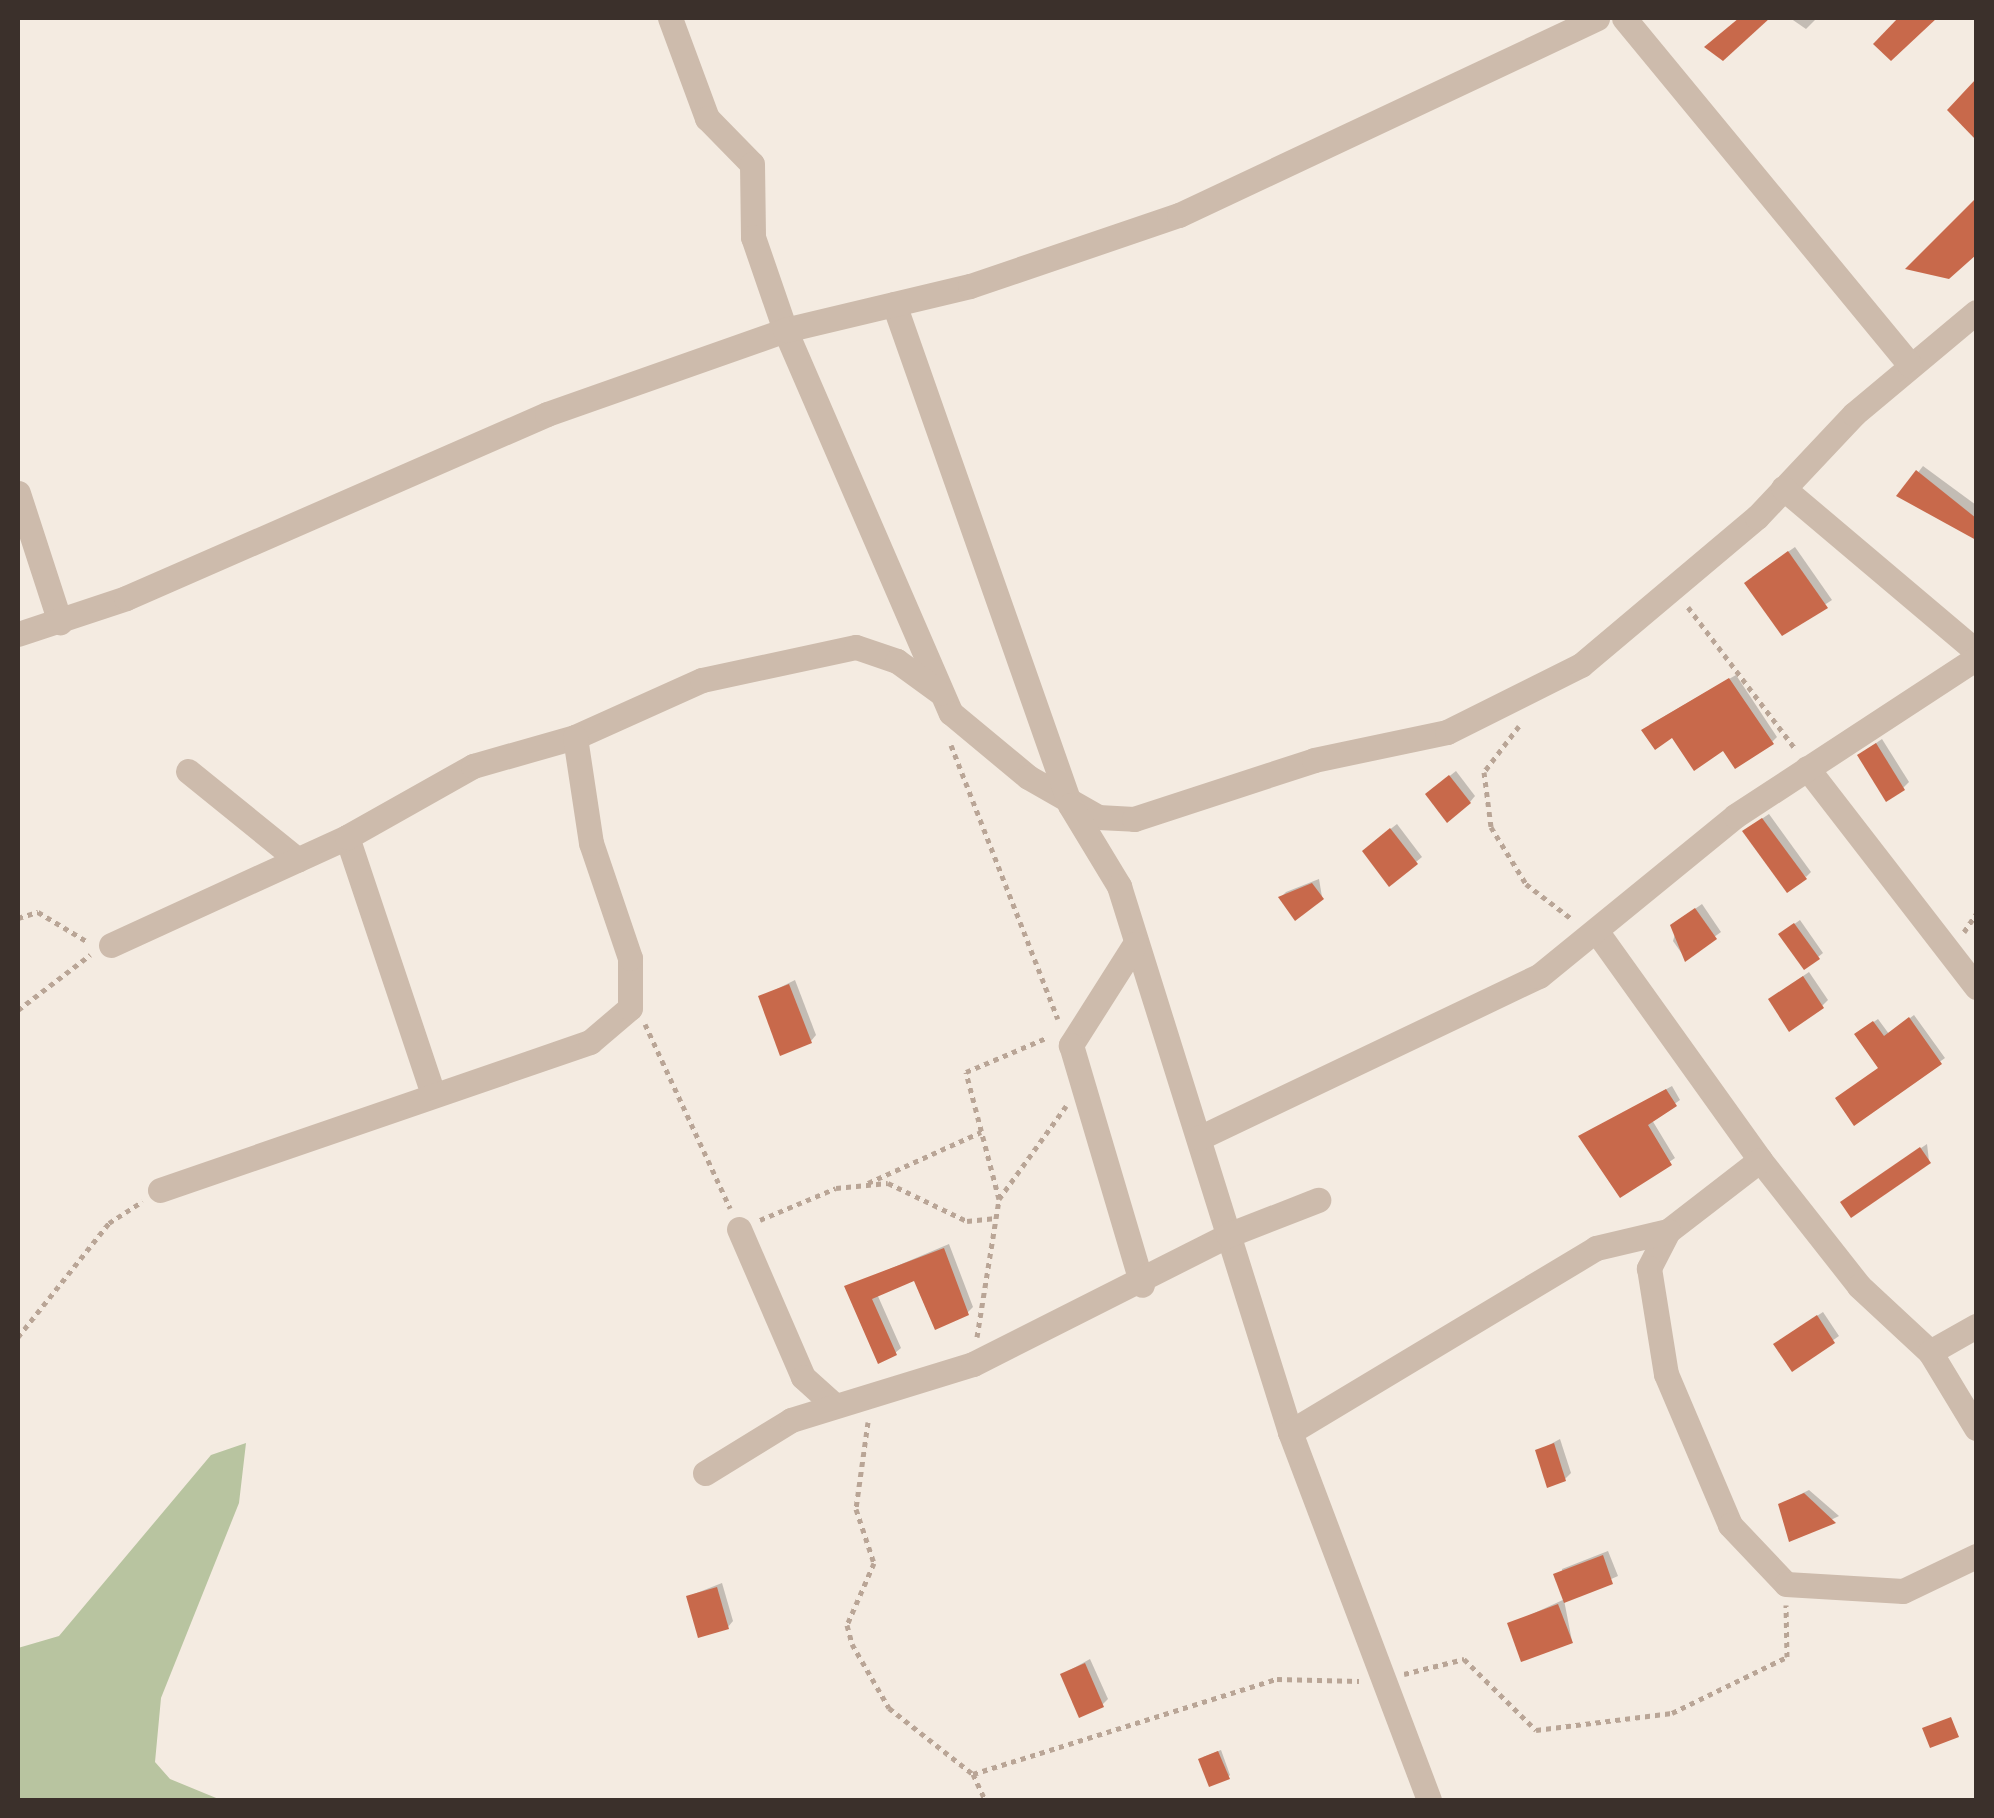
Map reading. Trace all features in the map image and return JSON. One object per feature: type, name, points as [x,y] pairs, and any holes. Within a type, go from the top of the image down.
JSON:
[{"type":"street","points":[[670,18],[708,118],[752,164],[753,237],[785,330],[948,704]]},
{"type":"street","points":[[18,634],[60,622],[546,414],[785,330],[894,304],[1180,215],[1597,18]]},
{"type":"street","points":[[1624,18],[1910,366]]},
{"type":"street","points":[[894,304],[1070,805]]},
{"type":"street","points":[[1070,805],[1134,819],[1314,760],[1447,732],[1582,665],[1784,488],[1910,366],[1976,312]]},
{"type":"street","points":[[1200,1138],[1479,1010],[1597,932],[1806,768],[1976,654],[1784,488]]},
{"type":"street","points":[[18,493],[60,622]]},
{"type":"street","points":[[110,945],[347,837],[474,766],[575,738],[702,680],[856,647],[897,661],[1070,805],[1108,856],[1290,1432],[1379,1680],[1429,1800]]},
{"type":"street","points":[[160,1190],[590,1042],[630,1008],[630,958],[592,842],[575,738]]},
{"type":"street","points":[[1806,768],[1976,986]]},
{"type":"street","points":[[188,771],[298,860]]},
{"type":"street","points":[[347,837],[433,1094]]},
{"type":"street","points":[[1597,932],[1760,1160],[1858,1286],[1930,1352],[1976,1428]]},
{"type":"street","points":[[1135,944],[1076,1030],[1080,1086],[1142,1284]]},
{"type":"street","points":[[1290,1432],[1596,1248],[1668,1230],[1760,1160]]},
{"type":"street","points":[[705,1473],[832,1403],[972,1364],[1142,1284],[1228,1235],[1318,1200]]},
{"type":"street","points":[[739,1229],[803,1377],[832,1403]]},
{"type":"street","points":[[1668,1230],[1648,1282],[1666,1374],[1730,1525],[1786,1584],[1903,1591],[1976,1556]]},
{"type":"street","points":[[1930,1352],[1976,1326]]},
{"type":"path","points":[[1673,584],[1806,768]]},
{"type":"path","points":[[948,704],[949,741],[1063,1031],[966,1072],[999,1199],[972,1364]]},
{"type":"path","points":[[1523,722],[1484,772],[1491,828],[1526,884],[1597,932]]},
{"type":"path","points":[[18,918],[38,912],[110,945]]},
{"type":"path","points":[[18,1010],[65,967],[110,945]]},
{"type":"path","points":[[630,1008],[670,1061],[739,1229],[866,1185],[982,1132]]},
{"type":"path","points":[[999,1199],[1080,1086]]},
{"type":"path","points":[[866,1185],[888,1182],[967,1221],[996,1218]]},
{"type":"path","points":[[18,1337],[109,1223],[160,1190]]},
{"type":"path","points":[[891,1388],[862,1435],[856,1510],[874,1563],[847,1625],[889,1708],[973,1774],[985,1800]]},
{"type":"path","points":[[973,1774],[1276,1679],[1379,1680],[1464,1659],[1536,1730],[1672,1712],[1786,1657],[1786,1584]]},
{"type":"green space","points":[[246,1443],[239,1503],[161,1698],[155,1762],[170,1779],[221,1800],[18,1800],[18,1648],[59,1636],[211,1455]]},
{"type":"building","points":[[1739,18],[1770,18],[1723,61],[1704,47]]},
{"type":"building","points":[[1898,18],[1937,18],[1891,61],[1873,44]]},
{"type":"building","points":[[1976,79],[1976,140],[1947,110]]},
{"type":"building","points":[[1976,198],[1976,255],[1949,279],[1905,269]]},
{"type":"building","points":[[1916,470],[1976,518],[1976,540],[1896,496]]},
{"type":"building","points":[[1788,551],[1828,608],[1782,636],[1744,583]]},
{"type":"building","points":[[1729,678],[1774,744],[1735,769],[1723,751],[1694,771],[1672,738],[1655,750],[1641,730]]},
{"type":"building","points":[[1876,743],[1905,790],[1886,802],[1857,755]]},
{"type":"building","points":[[1449,775],[1471,803],[1447,823],[1425,794]]},
{"type":"building","points":[[1762,818],[1807,879],[1787,893],[1742,831]]},
{"type":"building","points":[[1390,828],[1418,864],[1389,887],[1362,851]]},
{"type":"building","points":[[1312,883],[1324,899],[1295,921],[1278,897]]},
{"type":"building","points":[[1695,908],[1717,939],[1685,962],[1670,925]]},
{"type":"building","points":[[1794,923],[1820,959],[1804,970],[1778,934]]},
{"type":"building","points":[[1803,976],[1824,1008],[1789,1032],[1768,999]]},
{"type":"building","points":[[789,984],[812,1043],[780,1056],[758,996]]},
{"type":"building","points":[[1909,1017],[1942,1064],[1854,1126],[1835,1098],[1878,1068],[1854,1034],[1873,1021],[1884,1036]]},
{"type":"building","points":[[1666,1089],[1677,1106],[1648,1125],[1672,1165],[1620,1198],[1578,1136]]},
{"type":"building","points":[[1920,1147],[1931,1163],[1851,1218],[1840,1202]]},
{"type":"building","points":[[944,1248],[969,1315],[935,1330],[914,1281],[872,1299],[897,1355],[878,1364],[844,1286]]},
{"type":"building","points":[[1817,1315],[1835,1343],[1792,1372],[1773,1344]]},
{"type":"building","points":[[1554,1443],[1566,1481],[1547,1488],[1535,1450]]},
{"type":"building","points":[[1804,1493],[1836,1523],[1789,1542],[1778,1504]]},
{"type":"building","points":[[1603,1555],[1613,1584],[1564,1603],[1553,1574]]},
{"type":"building","points":[[717,1587],[729,1629],[698,1638],[686,1596]]},
{"type":"building","points":[[1558,1604],[1573,1643],[1521,1662],[1507,1623]]},
{"type":"building","points":[[1085,1663],[1104,1707],[1079,1718],[1060,1674]]},
{"type":"building","points":[[1951,1717],[1959,1737],[1930,1748],[1922,1728]]},
{"type":"building","points":[[1218,1751],[1230,1779],[1209,1787],[1198,1759]]}]
